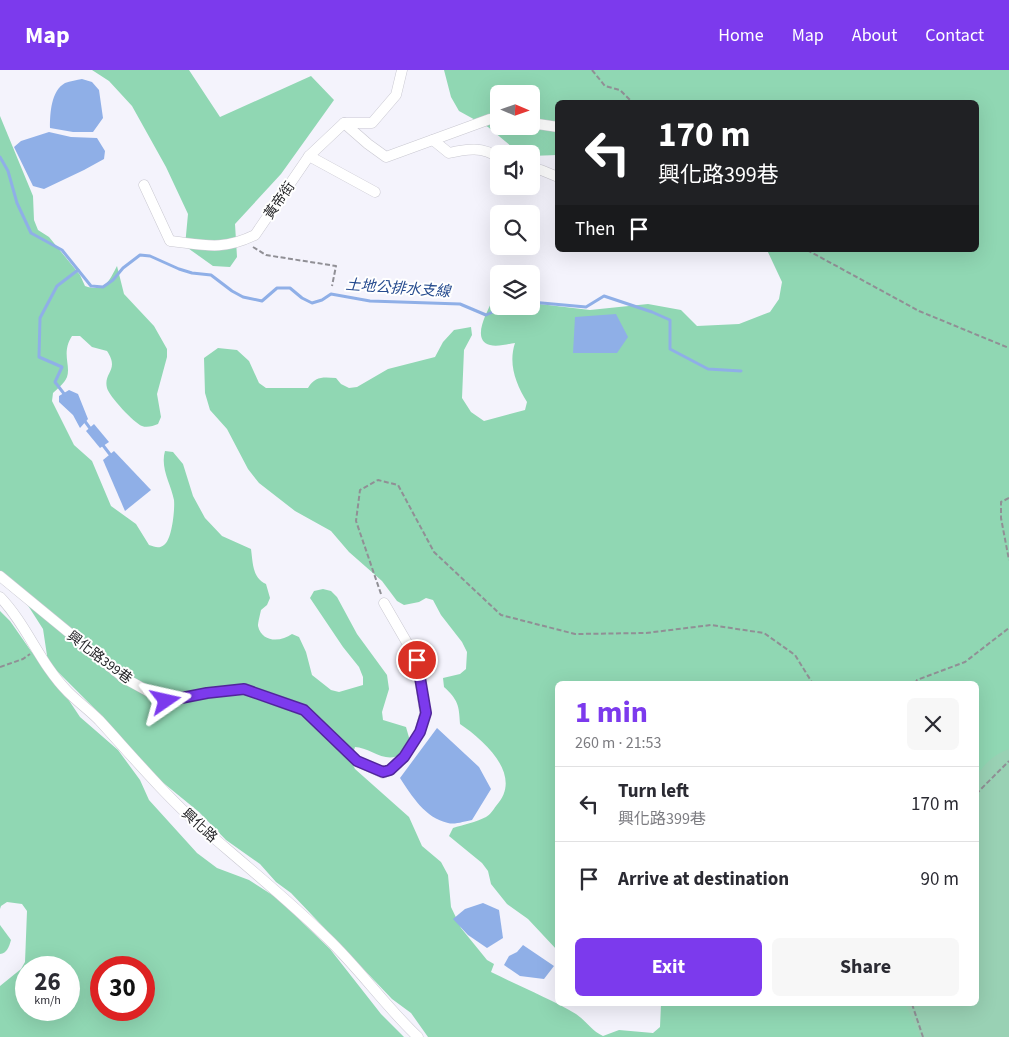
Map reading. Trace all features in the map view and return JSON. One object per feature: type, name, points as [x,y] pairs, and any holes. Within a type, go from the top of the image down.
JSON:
[{"type":"street","points":[[344,123],[372,123],[396,95],[402,70]]},
{"type":"street","points":[[344,123],[386,157],[490,119]]},
{"type":"street","name":"黃帝街","points":[[144,185],[170,241],[218,247],[242,242],[255,235],[309,156],[344,123]]},
{"type":"street","points":[[540,124],[555,127]]},
{"type":"street","points":[[433,140],[449,153],[469,148],[490,152]]},
{"type":"street","points":[[309,156],[375,192]]},
{"type":"street","points":[[540,170],[555,176]]},
{"type":"street","name":"興化路399巷","points":[[0,576],[124,678],[166,701],[207,693],[244,689],[304,710],[357,761],[383,772],[390,770],[404,757],[420,732],[426,713],[417,660],[384,603]]},
{"type":"street","name":"興化路","points":[[0,596],[67,692],[97,718],[170,797],[200,826],[318,929],[353,965],[384,1003],[418,1037]]},
{"type":"path","points":[[592,70],[606,86],[620,90],[630,100]]},
{"type":"path","points":[[242,242],[266,255],[336,266],[332,286]]},
{"type":"path","points":[[812,252],[919,311],[1009,348]]},
{"type":"path","points":[[384,603],[356,522],[360,490],[378,480],[398,485],[434,552],[501,615],[575,634],[646,633],[711,625],[764,633],[795,654],[811,681]]},
{"type":"path","points":[[1009,498],[1001,502],[1001,518],[1009,560]]},
{"type":"path","points":[[916,681],[965,662],[1009,628]]},
{"type":"path","points":[[0,667],[23,659],[37,649]]},
{"type":"path","points":[[979,791],[1009,761]]},
{"type":"path","points":[[913,1006],[923,1037]]},
{"type":"green space","points":[[92,70],[189,70],[220,117],[311,76],[334,100],[281,174],[235,224],[237,257],[230,267],[213,266],[185,246],[188,214],[166,167],[132,106],[109,81]]},
{"type":"green space","points":[[444,70],[1009,70],[1009,749],[990,760],[979,773],[979,681],[555,681],[555,948],[528,919],[507,904],[491,884],[488,871],[482,863],[449,836],[453,828],[489,815],[504,795],[506,783],[504,771],[498,760],[480,740],[460,724],[457,703],[444,687],[443,678],[460,674],[466,669],[467,652],[462,642],[441,615],[433,600],[426,598],[419,602],[404,605],[397,601],[382,581],[349,552],[331,531],[295,511],[259,483],[248,469],[227,429],[210,410],[205,393],[204,358],[218,348],[237,350],[249,361],[259,383],[266,388],[308,388],[317,379],[327,377],[336,378],[341,384],[349,388],[357,387],[388,369],[435,357],[443,342],[454,330],[471,327],[472,335],[464,350],[462,398],[471,412],[484,421],[525,410],[527,402],[514,374],[512,359],[515,343],[493,346],[484,342],[482,338],[482,326],[490,305],[490,315],[540,315],[540,304],[590,310],[648,304],[681,310],[697,326],[739,324],[770,312],[779,299],[782,282],[768,252],[979,252],[979,100],[555,100],[555,155],[540,156],[540,145],[510,145],[498,135],[540,135],[540,85],[490,85],[490,129],[459,111],[451,97]]},
{"type":"green space","points":[[0,116],[33,196],[34,220],[38,230],[49,237],[80,275],[85,286],[92,288],[102,287],[109,281],[117,266],[124,294],[154,326],[167,349],[167,357],[157,394],[161,417],[158,424],[144,427],[128,415],[107,388],[107,378],[112,363],[107,351],[92,347],[80,336],[72,336],[67,348],[67,377],[63,384],[53,393],[52,401],[74,445],[92,461],[111,506],[136,524],[149,545],[157,547],[167,542],[172,524],[174,500],[165,470],[164,457],[165,451],[173,452],[183,464],[193,496],[205,518],[222,536],[251,549],[256,574],[266,584],[270,598],[267,605],[261,610],[258,626],[260,632],[263,636],[272,639],[283,639],[292,634],[299,637],[306,652],[312,675],[331,690],[339,692],[363,685],[363,677],[359,667],[310,598],[314,591],[323,589],[331,591],[337,597],[357,634],[387,675],[389,689],[382,712],[383,720],[406,727],[410,741],[400,754],[389,758],[355,747],[351,761],[355,769],[409,817],[422,846],[441,862],[448,875],[451,907],[461,928],[487,960],[494,964],[491,972],[545,997],[555,1002],[555,1006],[561,1006],[576,1014],[603,1036],[619,1030],[653,1033],[660,1027],[661,1006],[906,1006],[920,1037],[428,1037],[411,1013],[392,999],[291,893],[276,882],[260,864],[226,840],[199,812],[161,781],[95,709],[48,662],[43,629],[27,604],[0,576]]},
{"type":"green space","points":[[0,611],[10,621],[31,651],[54,678],[80,717],[118,750],[140,780],[149,800],[197,853],[217,868],[249,880],[277,898],[330,949],[381,1014],[404,1037],[0,1037],[0,986],[15,974],[15,1021],[80,1021],[80,956],[25,956],[27,911],[22,904],[7,902],[0,909]]},
{"type":"green space","points":[[1009,739],[1009,1037],[900,1037],[892,1006],[979,1006],[979,768]]},
{"type":"green space","points":[[0,925],[11,940],[6,951],[0,954]]},
{"type":"water","points":[[82,79],[92,82],[99,90],[103,118],[93,132],[73,132],[50,128],[51,109],[57,91],[65,83]]},
{"type":"water","points":[[49,132],[71,137],[97,138],[105,151],[104,159],[44,189],[33,186],[14,147],[21,141]]},
{"type":"water","points":[[616,314],[628,337],[617,353],[573,353],[575,317]]},
{"type":"water","points":[[69,390],[78,394],[88,419],[80,428],[73,415],[59,402],[59,396]]},
{"type":"water","points":[[94,424],[109,442],[100,448],[86,431]]},
{"type":"water","points":[[114,451],[151,490],[125,511],[103,460]]},
{"type":"water","points":[[437,728],[479,767],[491,789],[472,820],[451,823],[432,816],[409,792],[400,778]]},
{"type":"water","points":[[483,903],[499,910],[503,938],[487,948],[468,935],[453,919],[465,909]]},
{"type":"water","points":[[523,945],[554,966],[544,979],[520,976],[504,965],[509,956],[517,952]]},
{"type":"waterway","name":"土地公排水支線","points":[[0,157],[8,171],[17,203],[31,233],[62,250],[91,286],[103,287],[140,255],[150,256],[192,273],[211,275],[243,297],[262,301],[277,288],[290,288],[302,298],[312,303],[322,300],[331,294],[370,301],[460,304],[486,315],[490,313]]},
{"type":"waterway","points":[[65,395],[55,382],[62,367],[39,357],[40,318],[57,286],[78,270]]},
{"type":"waterway","name":"土地公排水支線","points":[[540,303],[586,307],[604,296],[652,312],[670,320],[670,349],[708,369],[741,371]]},
{"type":"waterway","points":[[84,420],[92,431]]},
{"type":"waterway","points":[[102,444],[112,457]]},
{"type":"route","points":[[166,701],[207,693],[244,689],[304,710],[357,761],[383,772],[390,770],[404,757],[420,732],[426,713],[417,660]]}]
